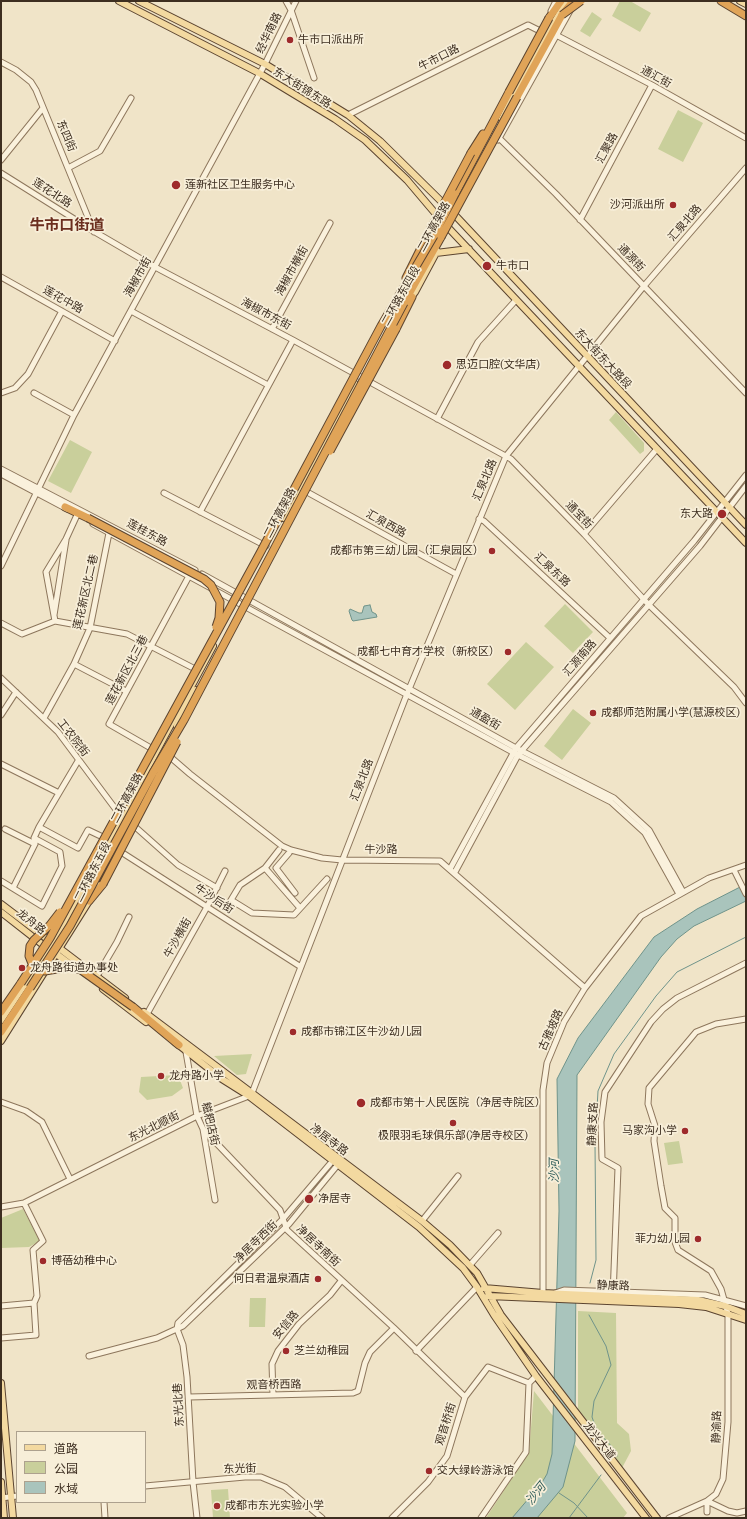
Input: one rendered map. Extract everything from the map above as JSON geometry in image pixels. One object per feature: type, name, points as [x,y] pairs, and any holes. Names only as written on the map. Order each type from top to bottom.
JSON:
[{"type":"highway","name":"二环高架路","points":[[1,1012],[50,938],[204,657],[381,326],[435,234],[549,18],[562,1]]},
{"type":"highway","name":"二环高架路","points":[[1,1032],[70,926],[154,771],[184,720],[304,490],[404,304],[562,16],[573,1]]},
{"type":"highway","points":[[562,16],[581,1]]},
{"type":"highway","points":[[721,1],[746,16]]},
{"type":"highway","points":[[402,290],[414,261],[471,153],[488,128]]},
{"type":"highway","points":[[304,490],[337,442],[415,292]]},
{"type":"highway","points":[[304,490],[305,463],[369,341],[381,326]]},
{"type":"highway","points":[[65,507],[204,579],[211,585],[220,602],[219,614],[204,657]]},
{"type":"highway","points":[[89,902],[103,884],[184,727],[184,720]]},
{"type":"highway","points":[[100,847],[53,922],[32,943],[30,956],[33,966],[42,971],[69,967],[81,970],[133,1007],[179,1045]]},
{"type":"main road","name":"东大街锦东路","points":[[119,1],[259,73],[335,119],[365,140],[407,180],[448,228]]},
{"type":"main road","name":"东大街锦东路","points":[[140,1],[265,64],[348,115],[394,154],[446,207]]},
{"type":"main road","name":"二环路东四段","points":[[243,596],[367,380],[408,301],[415,292],[436,253],[448,228],[453,213],[485,152],[526,66],[562,1]]},
{"type":"main road","name":"二环路东四段","points":[[243,596],[267,547],[304,490],[358,376],[488,128],[567,1]]},
{"type":"main road","points":[[740,1],[746,4]]},
{"type":"main road","points":[[485,152],[493,148]]},
{"type":"main road","name":"东大街东大路段","points":[[446,207],[746,525]]},
{"type":"main road","name":"东大街东大路段","points":[[448,228],[656,450],[746,543]]},
{"type":"main road","points":[[436,253],[469,249]]},
{"type":"main road","name":"二环路东五段","points":[[1,1020],[50,946],[122,818],[200,671],[243,596]]},
{"type":"main road","name":"二环路东五段","points":[[1,1041],[59,952],[89,902],[239,603]]},
{"type":"main road","points":[[1,904],[50,946]]},
{"type":"main road","name":"龙舟路","points":[[1,912],[50,946]]},
{"type":"main road","name":"净居寺路","points":[[50,946],[97,976],[147,1014],[419,1227],[463,1268],[478,1287],[482,1296],[536,1376]]},
{"type":"main road","name":"净居寺路","points":[[59,952],[222,1079],[250,1095]]},
{"type":"main road","name":"净居寺路","points":[[336,1161],[422,1221],[450,1245],[470,1265],[487,1288],[501,1315],[549,1380]]},
{"type":"main road","name":"静康路","points":[[478,1287],[554,1294],[581,1292],[613,1293],[698,1300],[725,1306],[746,1314]]},
{"type":"main road","name":"静康路","points":[[482,1296],[581,1302],[679,1304],[706,1307],[746,1320]]},
{"type":"main road","name":"龙兴大道","points":[[536,1376],[646,1518]]},
{"type":"main road","name":"龙兴大道","points":[[549,1380],[657,1518]]},
{"type":"main road","points":[[1,1383],[14,1497],[13,1518]]},
{"type":"main road","points":[[1,1482],[4,1518]]},
{"type":"street","points":[[286,1],[291,10],[314,78]]},
{"type":"street","name":"经华南路","points":[[259,73],[265,64],[296,1]]},
{"type":"street","points":[[502,104],[511,82],[556,1]]},
{"type":"street","points":[[493,148],[556,35],[577,1]]},
{"type":"street","name":"牛市口路","points":[[348,115],[528,25],[540,31]]},
{"type":"street","name":"通汇街","points":[[556,35],[652,85],[746,138]]},
{"type":"street","name":"东四街","points":[[1,62],[16,70],[31,82],[36,90],[95,232]]},
{"type":"street","name":"海椒市街","points":[[1,566],[74,416],[259,73]]},
{"type":"street","name":"汇聚路","points":[[580,220],[652,85]]},
{"type":"street","points":[[68,168],[100,151],[131,98]]},
{"type":"street","points":[[1,160],[43,108]]},
{"type":"street","name":"通源街","points":[[499,138],[556,194],[746,393]]},
{"type":"street","name":"汇泉北路","points":[[250,1095],[406,694],[506,456],[580,368],[644,286],[746,168]]},
{"type":"street","name":"莲花北路","points":[[1,173],[95,232],[155,267]]},
{"type":"street","name":"海椒市横街","points":[[272,329],[330,223]]},
{"type":"street","name":"海椒市东街","points":[[155,267],[367,380]]},
{"type":"street","name":"莲花中路","points":[[1,277],[115,340]]},
{"type":"street","points":[[437,419],[478,342],[516,300]]},
{"type":"street","points":[[1,393],[15,388],[28,374],[62,311]]},
{"type":"street","points":[[131,311],[268,385]]},
{"type":"street","points":[[200,512],[293,340]]},
{"type":"street","name":"通宝街","points":[[367,380],[506,456],[584,534],[643,599],[734,687],[746,703]]},
{"type":"street","points":[[34,393],[74,416]]},
{"type":"street","points":[[584,534],[656,450]]},
{"type":"street","points":[[1,468],[37,490]]},
{"type":"street","points":[[1,474],[37,490]]},
{"type":"street","name":"汇源南路","points":[[452,870],[515,752],[643,599],[694,541],[746,475]]},
{"type":"street","name":"汇源南路","points":[[522,750],[700,546],[746,486]]},
{"type":"street","name":"莲桂东路","points":[[37,490],[109,533],[239,603]]},
{"type":"street","name":"莲桂东路","points":[[37,490],[243,596]]},
{"type":"street","name":"汇泉西路","points":[[304,490],[456,574]]},
{"type":"street","points":[[164,493],[267,547]]},
{"type":"street","points":[[54,619],[46,572],[66,539],[77,515]]},
{"type":"street","name":"汇泉东路","points":[[479,519],[484,521],[610,638]]},
{"type":"street","name":"莲花新区北二巷","points":[[44,718],[74,664],[90,628],[109,533]]},
{"type":"street","points":[[54,619],[59,594],[66,539]]},
{"type":"street","name":"莲花新区北三巷","points":[[157,751],[109,724],[189,576]]},
{"type":"street","name":"通盈街","points":[[243,596],[409,687],[515,752],[522,750],[614,798],[649,830],[681,893]]},
{"type":"street","name":"通盈街","points":[[239,603],[406,694],[611,802],[645,833],[681,893]]},
{"type":"street","points":[[1,623],[22,634],[54,619],[90,628],[127,634],[200,671]]},
{"type":"street","points":[[74,664],[126,691]]},
{"type":"street","name":"工农院街","points":[[1,678],[58,732],[78,761],[122,818]]},
{"type":"street","points":[[1,715],[16,692]]},
{"type":"street","name":"牛沙路","points":[[164,750],[190,774],[282,846],[322,858],[342,860],[440,861],[585,988]]},
{"type":"street","points":[[12,888],[35,841],[39,827],[78,761]]},
{"type":"street","points":[[1,764],[59,793]]},
{"type":"street","points":[[129,821],[160,851],[178,865],[217,888]]},
{"type":"street","points":[[39,827],[78,848],[88,830],[109,840]]},
{"type":"street","points":[[1,881],[42,906],[62,866],[60,852],[5,828]]},
{"type":"street","name":"牛沙后街","points":[[116,848],[301,967]]},
{"type":"street","points":[[280,850],[266,868],[240,885],[231,900],[252,913],[294,915],[327,879]]},
{"type":"street","points":[[289,854],[276,868],[295,893]]},
{"type":"street","name":"古雅坡路","points":[[543,1293],[543,1090],[547,1063],[564,1022],[585,988],[641,916],[709,878],[746,865]]},
{"type":"street","points":[[266,868],[300,908]]},
{"type":"street","points":[[734,870],[745,892]]},
{"type":"street","name":"牛沙横街","points":[[147,1014],[207,907],[225,871]]},
{"type":"street","points":[[97,976],[117,942],[129,917]]},
{"type":"street","name":"静康支路","points":[[613,1293],[618,1168],[602,1159],[601,1122],[605,1092],[651,1022],[663,1009],[682,995],[746,963]]},
{"type":"street","name":"静渝路","points":[[669,1518],[708,1501],[720,1487],[726,1459],[728,1314],[721,1289],[711,1270],[678,1250],[675,1242],[675,1218],[665,1208],[661,1186],[654,1141],[655,1126],[648,1104],[650,1088],[696,1032],[716,1024],[746,1019]]},
{"type":"street","name":"糍粑店街","points":[[186,1052],[197,1116],[203,1129],[215,1200]]},
{"type":"street","name":"东光北顺街","points":[[1,1207],[24,1203],[197,1116],[250,1095]]},
{"type":"street","points":[[1,1102],[26,1111],[42,1122],[70,1179]]},
{"type":"street","name":"净居寺南街","points":[[203,1129],[280,1210],[287,1230],[394,1328],[416,1351],[437,1368],[465,1397]]},
{"type":"street","name":"净居寺西街","points":[[177,1329],[178,1323],[283,1219],[336,1161]]},
{"type":"street","name":"净居寺西街","points":[[89,1356],[157,1338],[184,1326],[286,1227],[336,1161]]},
{"type":"street","points":[[422,1221],[458,1176]]},
{"type":"street","points":[[1,1338],[36,1335],[34,1303],[37,1296],[33,1250],[43,1241],[24,1203]]},
{"type":"street","points":[[470,1265],[498,1233]]},
{"type":"street","name":"安信路","points":[[273,1395],[272,1364],[278,1351],[299,1324],[330,1295],[341,1281]]},
{"type":"street","points":[[416,1351],[478,1287]]},
{"type":"street","points":[[613,1293],[705,1295],[746,1306]]},
{"type":"street","points":[[1,1306],[34,1303]]},
{"type":"street","name":"观音桥西路","points":[[189,1397],[353,1393],[358,1390],[365,1363],[370,1352],[394,1328]]},
{"type":"street","name":"东光北巷","points":[[177,1329],[183,1345],[189,1397],[193,1482],[197,1518]]},
{"type":"street","name":"观音桥街","points":[[392,1518],[428,1482],[447,1456],[465,1397],[488,1367],[529,1383]]},
{"type":"street","points":[[481,1518],[526,1452],[529,1383],[536,1376]]},
{"type":"street","name":"东光街","points":[[146,1486],[245,1476],[261,1478],[285,1487],[320,1517]]},
{"type":"street","points":[[2,1498],[14,1497]]},
{"type":"street","points":[[707,1512],[708,1501],[728,1511],[737,1513],[746,1512]]},
{"type":"street","points":[[104,1503],[105,1518]]},
{"type":"green space","points":[[620,1],[630,1],[651,13],[640,32],[612,16]]},
{"type":"green space","points":[[592,12],[602,19],[590,37],[580,31]]},
{"type":"green space","points":[[678,110],[703,123],[683,162],[658,149]]},
{"type":"green space","points":[[616,412],[644,443],[644,451],[640,454],[609,420]]},
{"type":"green space","points":[[70,440],[92,452],[71,493],[48,481]]},
{"type":"green space","points":[[565,604],[593,632],[573,653],[544,626]]},
{"type":"green space","points":[[526,642],[554,667],[515,710],[487,684]]},
{"type":"green space","points":[[573,709],[591,723],[562,760],[544,746]]},
{"type":"green space","points":[[252,1054],[246,1074],[237,1075],[214,1056]]},
{"type":"green space","points":[[178,1075],[183,1088],[172,1096],[147,1100],[139,1092],[141,1077]]},
{"type":"green space","points":[[679,1141],[683,1163],[668,1165],[664,1143]]},
{"type":"green space","points":[[23,1209],[40,1241],[29,1247],[1,1248],[1,1218]]},
{"type":"green space","points":[[250,1298],[266,1298],[265,1327],[249,1327]]},
{"type":"green space","points":[[578,1311],[616,1313],[617,1423],[629,1434],[631,1451],[622,1468],[578,1409]]},
{"type":"green space","points":[[534,1391],[627,1513],[623,1518],[486,1518],[529,1452]]},
{"type":"green space","points":[[228,1489],[230,1518],[213,1518],[211,1490]]},
{"type":"water","points":[[370,605],[372,612],[376,614],[377,617],[352,620],[349,611],[350,609],[362,613],[364,606]]},
{"type":"water","name":"沙河","points":[[746,884],[746,901],[694,926],[677,939],[661,957],[577,1075],[575,1441],[563,1487],[537,1518],[512,1518],[541,1484],[547,1474],[552,1454],[559,1211],[557,1079],[578,1038],[654,937],[697,909]]},
{"type":"waterway","points":[[590,1283],[596,1260],[595,1144],[598,1091],[614,1054],[656,996],[677,972],[746,937]]},
{"type":"waterway","points":[[589,1315],[606,1346],[611,1365],[594,1401],[592,1417],[597,1431],[616,1451],[617,1456]]},
{"type":"waterway","points":[[569,1518],[601,1475]]},
{"type":"waterway","points":[[559,1493],[574,1503],[588,1518]]},
{"type":"place","name":"牛市口派出所","points":[[290,40]]},
{"type":"place","name":"莲新社区卫生服务中心","points":[[176,185]]},
{"type":"place","name":"沙河派出所","points":[[673,205]]},
{"type":"place","name":"牛市口","points":[[487,266]]},
{"type":"place","name":"思迈口腔(文华店)","points":[[447,365]]},
{"type":"place","name":"东大路","points":[[722,514]]},
{"type":"place","name":"成都市第三幼儿园（汇泉园区）","points":[[492,551]]},
{"type":"place","name":"成都七中育才学校（新校区）","points":[[508,652]]},
{"type":"place","name":"成都师范附属小学(慧源校区)","points":[[593,713]]},
{"type":"place","name":"龙舟路街道办事处","points":[[22,968]]},
{"type":"place","name":"成都市锦江区牛沙幼儿园","points":[[293,1032]]},
{"type":"place","name":"龙舟路小学","points":[[161,1076]]},
{"type":"place","name":"成都市第十人民医院（净居寺院区）","points":[[361,1103]]},
{"type":"place","name":"极限羽毛球俱乐部(净居寺校区)","points":[[453,1123]]},
{"type":"place","name":"马家沟小学","points":[[685,1131]]},
{"type":"place","name":"净居寺","points":[[309,1199]]},
{"type":"place","name":"菲力幼儿园","points":[[698,1239]]},
{"type":"place","name":"博蓓幼稚中心","points":[[43,1261]]},
{"type":"place","name":"何日君温泉酒店","points":[[318,1279]]},
{"type":"place","name":"芝兰幼稚园","points":[[286,1351]]},
{"type":"place","name":"交大绿岭游泳馆","points":[[429,1471]]},
{"type":"place","name":"成都市东光实验小学","points":[[217,1506]]},
{"type":"district","name":"牛市口街道","points":[[67,226]]}]
